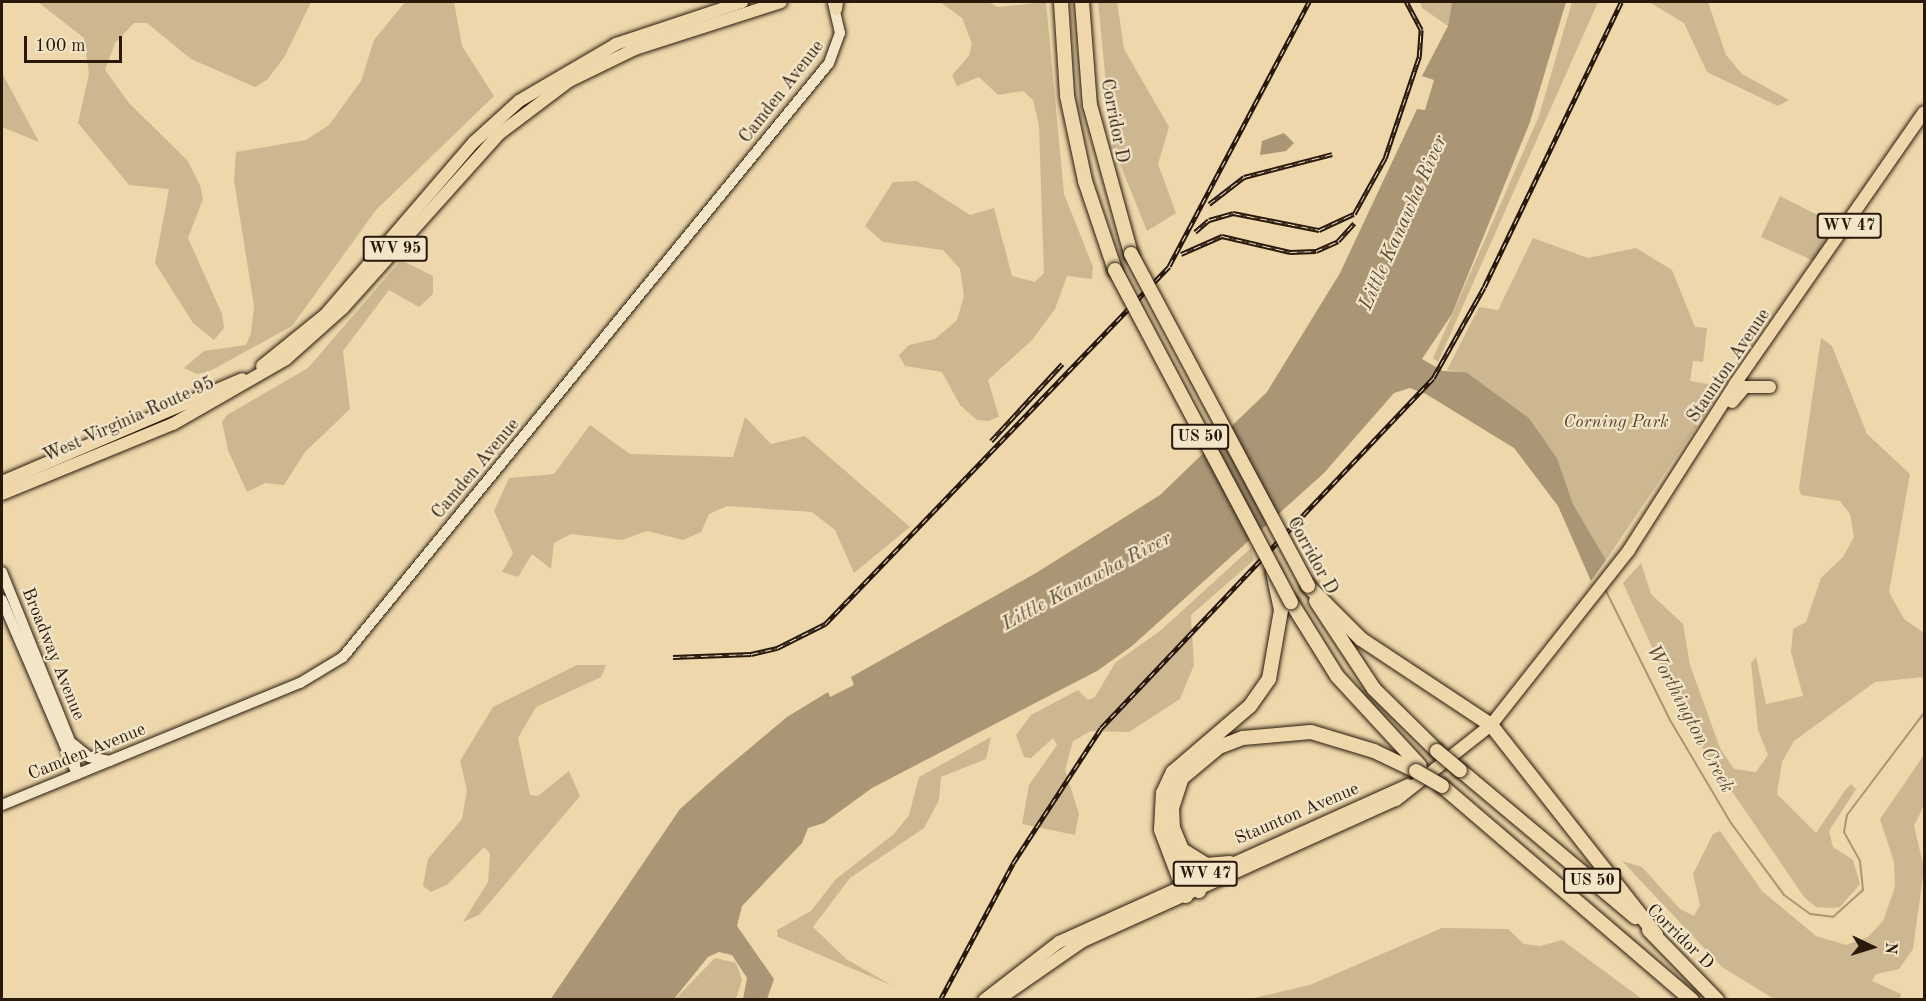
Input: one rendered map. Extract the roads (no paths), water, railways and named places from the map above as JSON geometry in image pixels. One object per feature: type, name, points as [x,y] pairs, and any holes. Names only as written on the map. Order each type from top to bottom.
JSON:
[{"type":"highway","name":"US 50","points":[[1061,2],[1071,117],[1115,270],[1272,570],[1286,606],[1337,676],[1418,769]]},
{"type":"highway","name":"Corridor D","points":[[1082,2],[1090,105],[1131,254],[1308,586],[1374,689],[1437,751],[1656,935],[1717,999]]},
{"type":"highway","points":[[1308,586],[1360,639],[1491,725],[1656,935]]},
{"type":"highway","points":[[1190,888],[1161,830],[1163,793],[1173,772],[1250,706],[1269,679],[1286,606]]},
{"type":"highway","points":[[1190,888],[1176,840],[1172,807],[1182,778],[1219,747],[1243,738],[1311,732],[1418,769]]},
{"type":"highway","name":"Corridor D","points":[[1418,769],[1442,786],[1692,999]]},
{"type":"highway","points":[[1176,840],[1199,864],[1230,862]]},
{"type":"main road","name":"West Virginia Route 95","points":[[2,482],[202,399],[260,368],[325,315],[474,142],[519,101],[616,44],[742,2]]},
{"type":"main road","name":"West Virginia Route 95","points":[[2,494],[173,424],[286,359],[343,308],[489,144],[564,84],[635,49],[782,2]]},
{"type":"main road","name":"Staunton Avenue","points":[[984,999],[1059,942],[1352,824],[1439,771],[1491,725],[1629,550],[1743,373],[1924,112]]},
{"type":"main road","points":[[1743,373],[1757,385]]},
{"type":"main road","points":[[1697,444],[1740,391],[1757,385],[1770,387]]},
{"type":"main road","name":"Staunton Avenue","points":[[998,999],[1083,941],[1190,888],[1230,862],[1439,771]]},
{"type":"street","name":"Camden Avenue","points":[[2,805],[306,681],[343,657],[829,63],[840,35],[835,4]]},
{"type":"street","name":"Broadway Avenue","points":[[2,572],[69,739],[77,774]]},
{"type":"street","name":"Broadway Avenue","points":[[2,600],[77,774]]},
{"type":"street","points":[[69,739],[83,754],[111,761]]},
{"type":"water","name":"Little Kanawha River","points":[[1452,2],[1566,2],[1530,122],[1452,314],[1422,359],[1443,371],[1466,372],[1529,418],[1557,458],[1573,504],[1606,560],[1591,581],[1558,506],[1514,448],[1426,394],[1410,388],[1394,393],[1324,473],[1132,646],[1097,671],[872,788],[824,823],[808,828],[802,843],[742,906],[737,926],[774,979],[767,999],[743,999],[747,978],[732,955],[719,952],[708,957],[674,999],[550,1000],[680,809],[719,774],[787,717],[828,692],[830,697],[854,685],[851,677],[1036,573],[1160,495],[1267,392],[1340,273],[1417,109],[1425,110],[1434,80],[1422,76],[1448,26]]},
{"type":"water","points":[[1284,133],[1294,143],[1286,151],[1260,155],[1262,141]]},
{"type":"waterway","name":"Worthington Creek","points":[[1604,587],[1670,720],[1731,823],[1784,895],[1810,914],[1833,917],[1863,890],[1860,861],[1844,832],[1847,815],[1924,713]]},
{"type":"railway","points":[[673,657],[751,654],[777,648],[825,624],[1169,266],[1309,2]]},
{"type":"railway","points":[[1195,232],[1209,220],[1233,213],[1319,230],[1354,214],[1385,158],[1419,57],[1421,30],[1406,2]]},
{"type":"railway","points":[[940,1000],[1013,863],[1101,728],[1433,378],[1484,287],[1621,2]]},
{"type":"railway","points":[[1209,204],[1244,177],[1332,154]]},
{"type":"railway","points":[[1181,254],[1222,236],[1290,252],[1316,251],[1338,241],[1354,223]]},
{"type":"railway","points":[[991,441],[1062,364]]},
{"type":"park label","name":"Corning Park","points":[[1616,422]]}]
